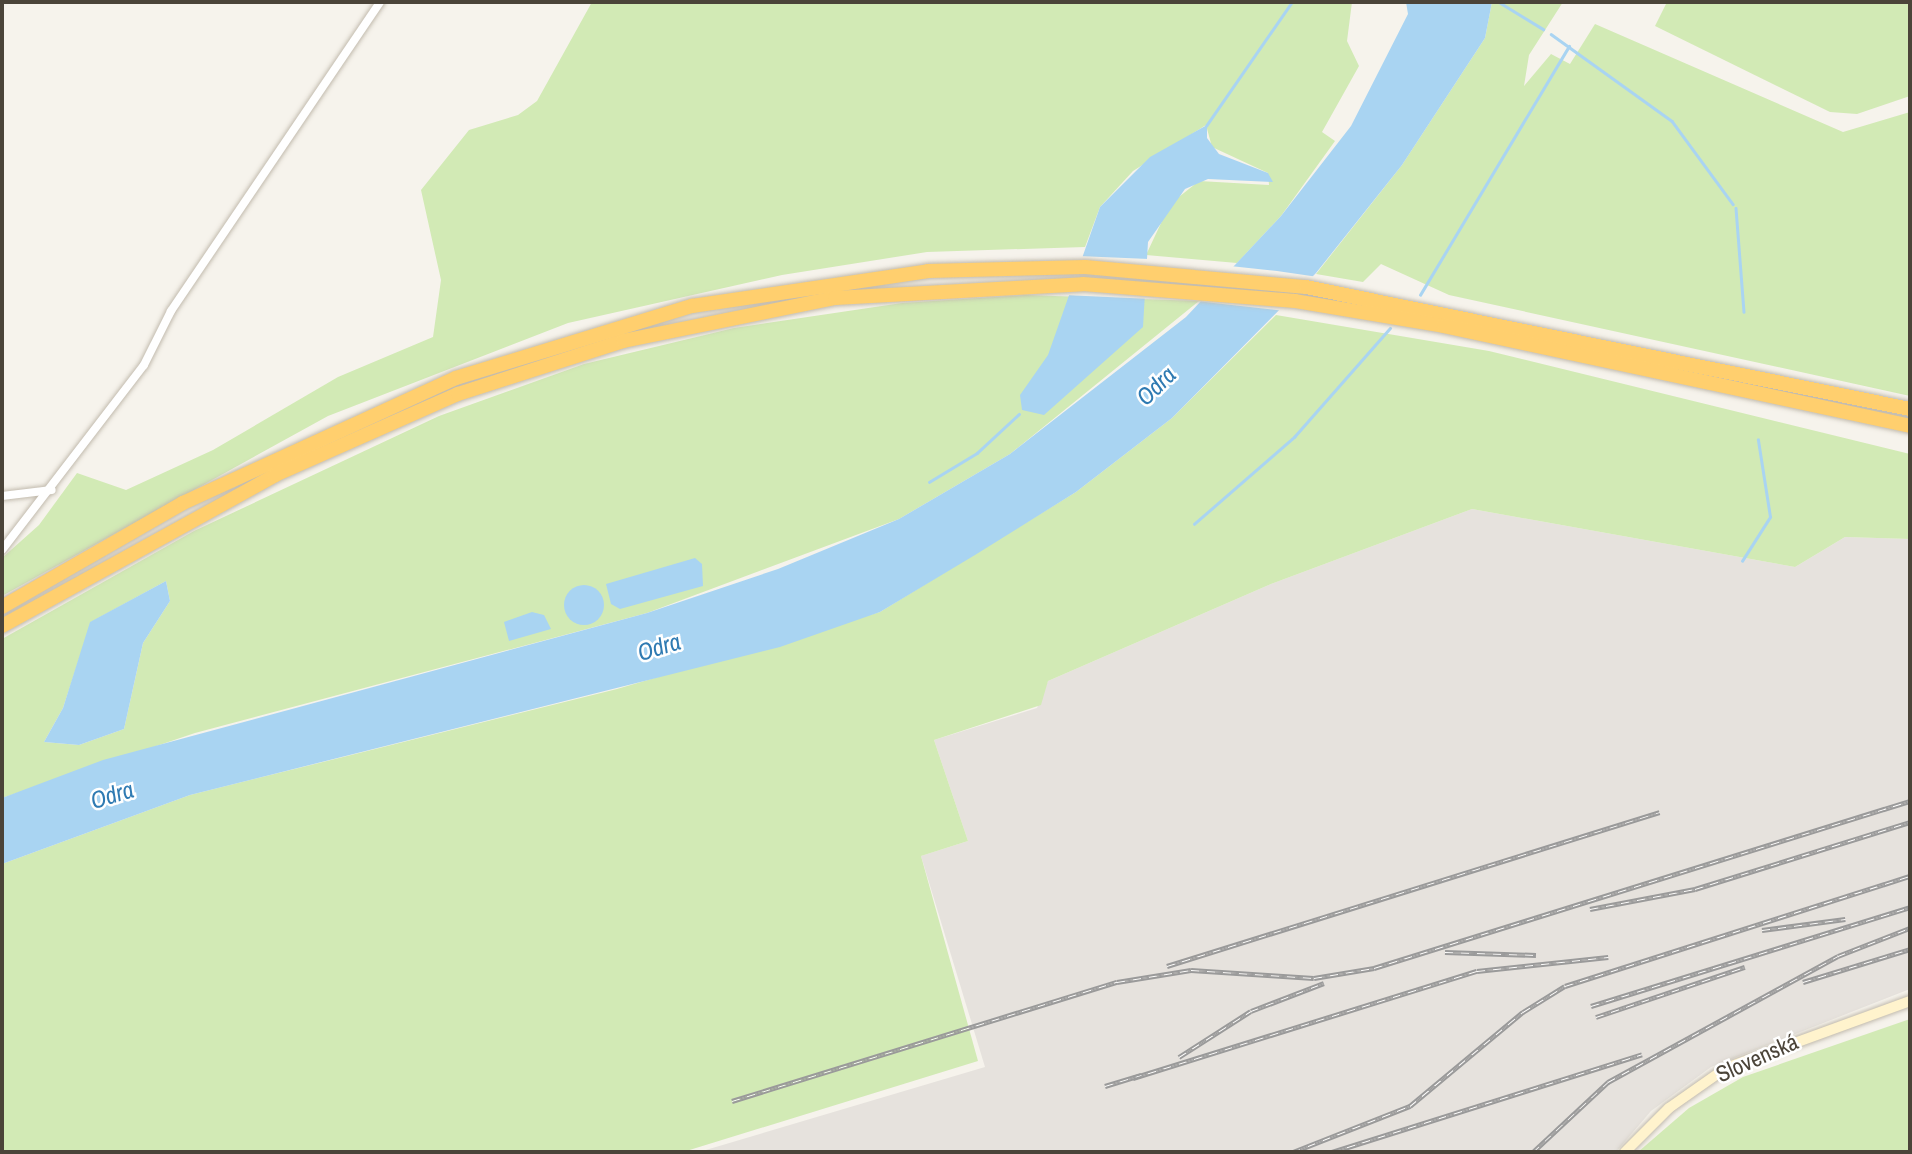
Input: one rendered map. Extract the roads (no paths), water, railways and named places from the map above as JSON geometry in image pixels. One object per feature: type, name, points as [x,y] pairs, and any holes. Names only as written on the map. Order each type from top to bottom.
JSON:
[{"type":"highway","points":[[2,607],[269,460],[539,349],[761,292],[928,271],[1024,267],[1271,282],[1559,334],[1910,409]]},
{"type":"highway","points":[[2,626],[275,475],[458,394],[544,365],[769,309],[1025,284],[1133,285],[1281,300],[1555,351],[1910,426]]},
{"type":"street","points":[[2,550],[52,490],[144,365],[171,311],[380,2]]},
{"type":"street","points":[[2,496],[52,490]]},
{"type":"street","name":"Slovenská","points":[[1625,1152],[1669,1108],[1726,1068],[1910,1001]]},
{"type":"water","name":"Odra","points":[[1406,2],[1492,2],[1485,38],[1402,165],[1316,273],[1172,418],[1076,492],[975,555],[880,612],[780,647],[190,795],[2,864],[2,798],[103,760],[647,613],[778,569],[899,519],[1010,454],[1186,317],[1281,216],[1351,126],[1408,14]]},
{"type":"water","points":[[1207,125],[1207,138],[1219,154],[1268,173],[1273,182],[1208,179],[1185,189],[1148,242],[1143,327],[1044,415],[1022,410],[1020,395],[1048,355],[1100,207],[1150,157]]},
{"type":"water","points":[[695,558],[702,564],[703,586],[620,609],[611,604],[606,584]]},
{"type":"water","points":[[166,581],[170,601],[143,643],[124,729],[79,745],[44,742],[63,708],[90,622]]},
{"type":"water","points":[[584,585],[598,591],[604,605],[598,619],[584,625],[570,619],[564,605],[570,591]]},
{"type":"water","points":[[532,612],[544,615],[551,629],[509,641],[504,622]]},
{"type":"waterway","points":[[1206,126],[1292,2]]},
{"type":"waterway","points":[[1499,2],[1543,29]]},
{"type":"waterway","points":[[1551,34],[1672,121],[1733,204]]},
{"type":"waterway","points":[[1420,295],[1569,46]]},
{"type":"waterway","points":[[1736,208],[1744,312]]},
{"type":"waterway","points":[[1194,524],[1294,437],[1390,328]]},
{"type":"waterway","points":[[929,482],[977,453],[1019,414]]},
{"type":"waterway","points":[[1742,561],[1770,517],[1758,440]]},
{"type":"railway","points":[[732,1101],[1117,982],[1191,970],[1314,978],[1374,968],[1910,801]]},
{"type":"railway","points":[[1167,966],[1660,812]]},
{"type":"railway","points":[[1590,909],[1695,889],[1910,822]]},
{"type":"railway","points":[[1293,1152],[1410,1106],[1523,1012],[1565,986],[1910,876]]},
{"type":"railway","points":[[1591,1006],[1910,907]]},
{"type":"railway","points":[[1762,930],[1845,919]]},
{"type":"railway","points":[[1533,1152],[1608,1082],[1838,956],[1910,928]]},
{"type":"railway","points":[[1803,982],[1910,949]]},
{"type":"railway","points":[[1445,952],[1536,955]]},
{"type":"railway","points":[[1133,1078],[1477,971],[1608,957]]},
{"type":"railway","points":[[1596,1017],[1745,967]]},
{"type":"railway","points":[[1179,1057],[1251,1011],[1324,983]]},
{"type":"railway","points":[[1332,1152],[1642,1054]]},
{"type":"railway","points":[[1105,1086],[1141,1075]]}]
